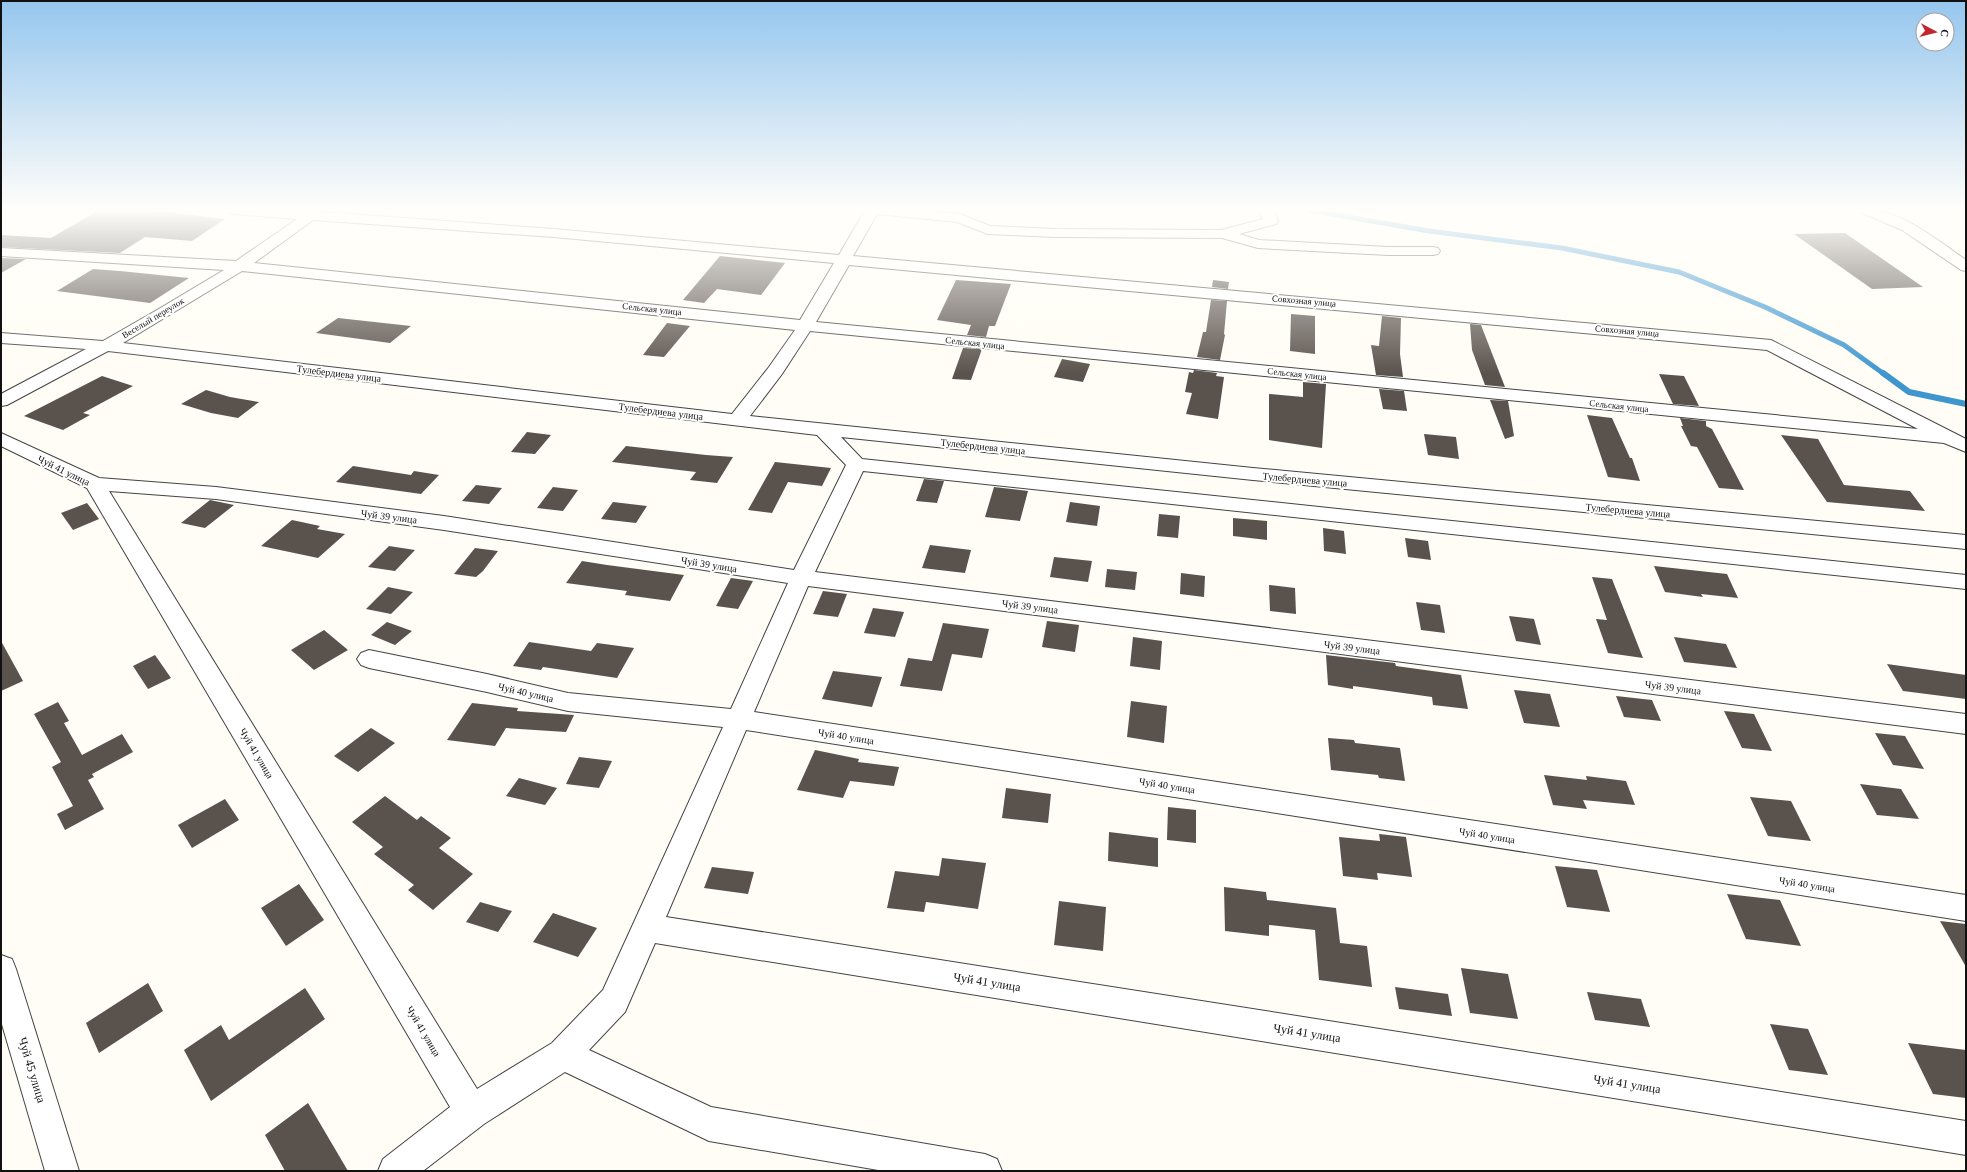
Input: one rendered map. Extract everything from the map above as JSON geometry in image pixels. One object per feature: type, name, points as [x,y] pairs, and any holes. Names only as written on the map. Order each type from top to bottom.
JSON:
[{"type":"street","name":"Сельская улица","points":[[218,265],[806,326],[1948,438]]},
{"type":"street","points":[[737,420],[761,392],[806,326],[841,265]]},
{"type":"street","name":"Совхозная улица","points":[[906,265],[1771,344],[1948,438],[1966,446]]},
{"type":"street","name":"Веселый переулок","points":[[1,401],[108,346],[240,266]]},
{"type":"street","name":"Тулебердиева улица","points":[[1,338],[108,346],[823,430],[1261,475],[1966,542]]},
{"type":"street","points":[[823,430],[856,464],[1966,582]]},
{"type":"street","name":"Чуй 41 улица","points":[[1,439],[95,484],[472,1112]]},
{"type":"street","points":[[395,1171],[472,1112],[563,1054],[614,1001],[648,928],[801,578],[856,464]]},
{"type":"street","name":"Чуй 39 улица","points":[[95,484],[216,493],[428,521],[801,578],[1966,724]]},
{"type":"street","name":"Чуй 40 улица","points":[[368,659],[487,683],[568,702],[739,719],[1966,908]]},
{"type":"street","name":"Чуй 41 улица","points":[[648,928],[1966,1138]]},
{"type":"street","name":"Чуй 45 улица","points":[[1,969],[62,1171]]},
{"type":"street","points":[[563,1054],[709,1124],[985,1171]]},
{"type":"building","points":[[1,265],[16,265],[1,273]]},
{"type":"building","points":[[713,265],[784,265],[761,295],[717,289],[704,303],[683,300]]},
{"type":"building","points":[[1838,265],[1891,265],[1923,287],[1872,289]]},
{"type":"building","points":[[93,269],[189,278],[150,303],[57,291]]},
{"type":"building","points":[[956,280],[1011,284],[995,326],[989,326],[986,337],[967,335],[971,325],[937,320]]},
{"type":"building","points":[[1213,280],[1229,282],[1228,289],[1212,287]]},
{"type":"building","points":[[1211,300],[1227,301],[1225,335],[1220,360],[1197,357],[1203,332],[1206,332]]},
{"type":"building","points":[[1291,314],[1315,316],[1315,354],[1290,351]]},
{"type":"building","points":[[1382,316],[1401,318],[1400,354],[1403,377],[1376,375],[1371,345],[1379,346]]},
{"type":"building","points":[[338,318],[411,326],[390,343],[316,333]]},
{"type":"building","points":[[667,323],[690,326],[664,357],[643,355]]},
{"type":"building","points":[[1470,324],[1481,325],[1505,387],[1485,385],[1472,350]]},
{"type":"building","points":[[963,348],[982,349],[971,380],[952,379]]},
{"type":"building","points":[[1062,359],[1090,364],[1083,382],[1054,377]]},
{"type":"building","points":[[1194,370],[1217,373],[1216,376],[1224,377],[1218,419],[1186,414],[1192,393],[1185,392],[1189,372],[1193,373]]},
{"type":"building","points":[[1659,374],[1684,376],[1699,406],[1673,404]]},
{"type":"building","points":[[102,376],[133,386],[83,413],[90,415],[63,430],[24,416]]},
{"type":"building","points":[[1303,382],[1326,384],[1322,448],[1269,440],[1269,394],[1303,397]]},
{"type":"building","points":[[1379,389],[1404,391],[1407,411],[1383,409]]},
{"type":"building","points":[[206,390],[230,397],[259,402],[238,418],[211,413],[181,404]]},
{"type":"building","points":[[1490,400],[1508,401],[1514,436],[1505,439]]},
{"type":"building","points":[[1587,415],[1612,418],[1630,458],[1632,458],[1640,481],[1608,477]]},
{"type":"building","points":[[1680,418],[1706,421],[1706,426],[1712,429],[1744,490],[1719,488],[1697,447],[1691,446],[1681,426],[1683,426]]},
{"type":"building","points":[[527,432],[551,435],[535,454],[511,452]]},
{"type":"building","points":[[1424,434],[1456,437],[1459,459],[1428,455]]},
{"type":"building","points":[[1781,435],[1818,439],[1844,485],[1910,491],[1925,511],[1827,502]]},
{"type":"building","points":[[626,446],[733,457],[717,483],[690,480],[696,472],[612,462]]},
{"type":"building","points":[[775,462],[831,468],[822,486],[788,482],[772,513],[748,510]]},
{"type":"building","points":[[353,466],[411,475],[414,471],[439,475],[421,494],[336,482]]},
{"type":"building","points":[[924,479],[944,481],[937,503],[916,501]]},
{"type":"building","points":[[476,485],[502,488],[489,504],[462,501]]},
{"type":"building","points":[[553,487],[578,490],[563,511],[537,508]]},
{"type":"building","points":[[994,487],[1028,491],[1020,521],[985,517]]},
{"type":"building","points":[[210,500],[234,505],[205,528],[181,523]]},
{"type":"building","points":[[613,502],[647,506],[636,523],[601,519]]},
{"type":"building","points":[[1070,502],[1100,506],[1097,526],[1066,522]]},
{"type":"building","points":[[87,503],[99,519],[73,530],[61,513]]},
{"type":"building","points":[[1159,514],[1180,516],[1178,538],[1157,536]]},
{"type":"building","points":[[1233,518],[1267,521],[1267,540],[1233,536]]},
{"type":"building","points":[[292,520],[320,526],[317,529],[345,534],[318,558],[261,546]]},
{"type":"building","points":[[1323,528],[1344,531],[1346,554],[1324,551]]},
{"type":"building","points":[[1405,538],[1428,541],[1431,560],[1408,557]]},
{"type":"building","points":[[930,545],[971,550],[965,573],[922,568]]},
{"type":"building","points":[[389,546],[415,550],[395,571],[368,567]]},
{"type":"building","points":[[475,548],[498,551],[483,571],[476,577],[454,574]]},
{"type":"building","points":[[1054,557],[1092,561],[1088,582],[1050,577]]},
{"type":"building","points":[[582,561],[684,575],[670,601],[625,595],[627,591],[566,583]]},
{"type":"building","points":[[1654,566],[1727,574],[1738,598],[1701,594],[1703,597],[1665,592]]},
{"type":"building","points":[[1107,569],[1137,572],[1135,590],[1105,587]]},
{"type":"building","points":[[1181,573],[1205,576],[1204,597],[1180,594]]},
{"type":"building","points":[[1592,577],[1612,579],[1643,658],[1608,653],[1596,619],[1607,620]]},
{"type":"building","points":[[731,578],[753,581],[738,609],[716,606]]},
{"type":"building","points":[[1269,585],[1295,588],[1296,614],[1270,611]]},
{"type":"building","points":[[388,587],[413,592],[391,614],[366,609]]},
{"type":"building","points":[[823,591],[847,594],[838,617],[813,614]]},
{"type":"building","points":[[1416,602],[1440,605],[1445,633],[1421,630]]},
{"type":"building","points":[[873,608],[904,612],[895,637],[864,633]]},
{"type":"building","points":[[1509,616],[1534,619],[1541,645],[1516,641]]},
{"type":"building","points":[[1047,621],[1079,625],[1075,652],[1042,647]]},
{"type":"building","points":[[387,622],[412,631],[395,645],[371,635]]},
{"type":"building","points":[[943,623],[989,629],[982,658],[952,654],[942,691],[900,686],[908,658],[932,661]]},
{"type":"building","points":[[324,630],[348,650],[314,670],[291,650]]},
{"type":"building","points":[[1133,637],[1162,641],[1160,670],[1130,666]]},
{"type":"building","points":[[1674,637],[1726,644],[1737,668],[1684,662]]},
{"type":"building","points":[[1,641],[23,681],[1,691]]},
{"type":"building","points":[[529,642],[591,651],[597,643],[634,648],[617,678],[543,667],[541,670],[513,666]]},
{"type":"building","points":[[155,655],[171,678],[148,689],[133,666]]},
{"type":"building","points":[[1326,655],[1395,663],[1396,666],[1461,675],[1468,709],[1433,705],[1432,697],[1353,686],[1353,689],[1328,685]]},
{"type":"building","points":[[1887,664],[1966,675],[1966,699],[1903,691]]},
{"type":"building","points":[[833,671],[882,677],[872,707],[822,699]]},
{"type":"building","points":[[1514,690],[1550,694],[1560,727],[1524,723]]},
{"type":"building","points":[[1616,696],[1652,700],[1661,721],[1624,717]]},
{"type":"building","points":[[1131,701],[1167,706],[1164,743],[1127,737]]},
{"type":"building","points":[[58,702],[69,721],[64,723],[82,755],[122,734],[133,752],[92,774],[94,777],[88,780],[104,809],[65,830],[57,814],[73,806],[52,767],[61,762],[34,714]]},
{"type":"building","points":[[472,703],[518,708],[517,711],[574,715],[566,732],[506,728],[495,746],[447,740]]},
{"type":"building","points":[[1724,711],[1754,714],[1772,751],[1742,748]]},
{"type":"building","points":[[371,728],[395,743],[358,772],[334,756]]},
{"type":"building","points":[[1875,733],[1905,736],[1924,769],[1893,765]]},
{"type":"building","points":[[1328,738],[1354,740],[1355,743],[1400,748],[1405,781],[1379,778],[1378,775],[1331,770]]},
{"type":"building","points":[[815,750],[859,759],[858,762],[899,767],[894,786],[850,781],[843,798],[797,790]]},
{"type":"building","points":[[579,757],[612,761],[599,788],[566,784]]},
{"type":"building","points":[[1544,775],[1587,780],[1586,776],[1626,781],[1635,805],[1583,800],[1587,809],[1553,805]]},
{"type":"building","points":[[519,778],[557,788],[545,805],[506,796]]},
{"type":"building","points":[[1860,784],[1901,789],[1919,819],[1877,815]]},
{"type":"building","points":[[1006,788],[1051,794],[1048,823],[1002,818]]},
{"type":"building","points":[[385,796],[417,820],[421,816],[451,838],[439,848],[473,874],[433,910],[408,890],[414,885],[374,854],[383,847],[352,822]]},
{"type":"building","points":[[1750,797],[1791,801],[1811,841],[1768,836]]},
{"type":"building","points":[[225,799],[239,820],[192,848],[178,825]]},
{"type":"building","points":[[1168,807],[1196,810],[1196,843],[1167,840]]},
{"type":"building","points":[[1109,832],[1158,838],[1158,867],[1108,861]]},
{"type":"building","points":[[1379,834],[1406,837],[1412,877],[1377,873],[1378,880],[1343,876],[1339,837],[1380,841]]},
{"type":"building","points":[[942,858],[986,863],[978,909],[926,902],[924,912],[887,908],[895,871],[939,876]]},
{"type":"building","points":[[1555,866],[1597,870],[1610,912],[1567,907]]},
{"type":"building","points":[[712,867],[754,872],[748,894],[704,888]]},
{"type":"building","points":[[299,884],[324,920],[286,946],[261,908]]},
{"type":"building","points":[[1224,887],[1266,892],[1267,900],[1336,908],[1340,943],[1367,946],[1372,987],[1319,980],[1315,930],[1269,925],[1269,936],[1225,931]]},
{"type":"building","points":[[1727,894],[1780,900],[1801,946],[1746,939]]},
{"type":"building","points":[[1059,901],[1106,907],[1103,951],[1054,945]]},
{"type":"building","points":[[480,902],[512,911],[498,932],[466,922]]},
{"type":"building","points":[[553,913],[597,928],[578,957],[533,942]]},
{"type":"building","points":[[1940,921],[1966,924],[1966,967]]},
{"type":"building","points":[[1461,968],[1508,974],[1518,1019],[1470,1013]]},
{"type":"building","points":[[148,983],[163,1011],[99,1053],[86,1023]]},
{"type":"building","points":[[1395,987],[1448,994],[1452,1016],[1399,1009]]},
{"type":"building","points":[[305,988],[325,1019],[211,1101],[184,1050],[221,1025],[229,1040]]},
{"type":"building","points":[[1587,992],[1641,999],[1650,1027],[1595,1020]]},
{"type":"building","points":[[1770,1024],[1808,1029],[1828,1075],[1789,1070]]},
{"type":"building","points":[[1908,1043],[1966,1050],[1966,1098],[1933,1094]]},
{"type":"building","points":[[308,1103],[348,1171],[285,1171],[265,1135]]},
{"type":"waterway","points":[[1643,265],[1679,272],[1765,307],[1844,345],[1884,374]]},
{"type":"waterway","points":[[1883,373],[1909,392],[1966,404]]}]
